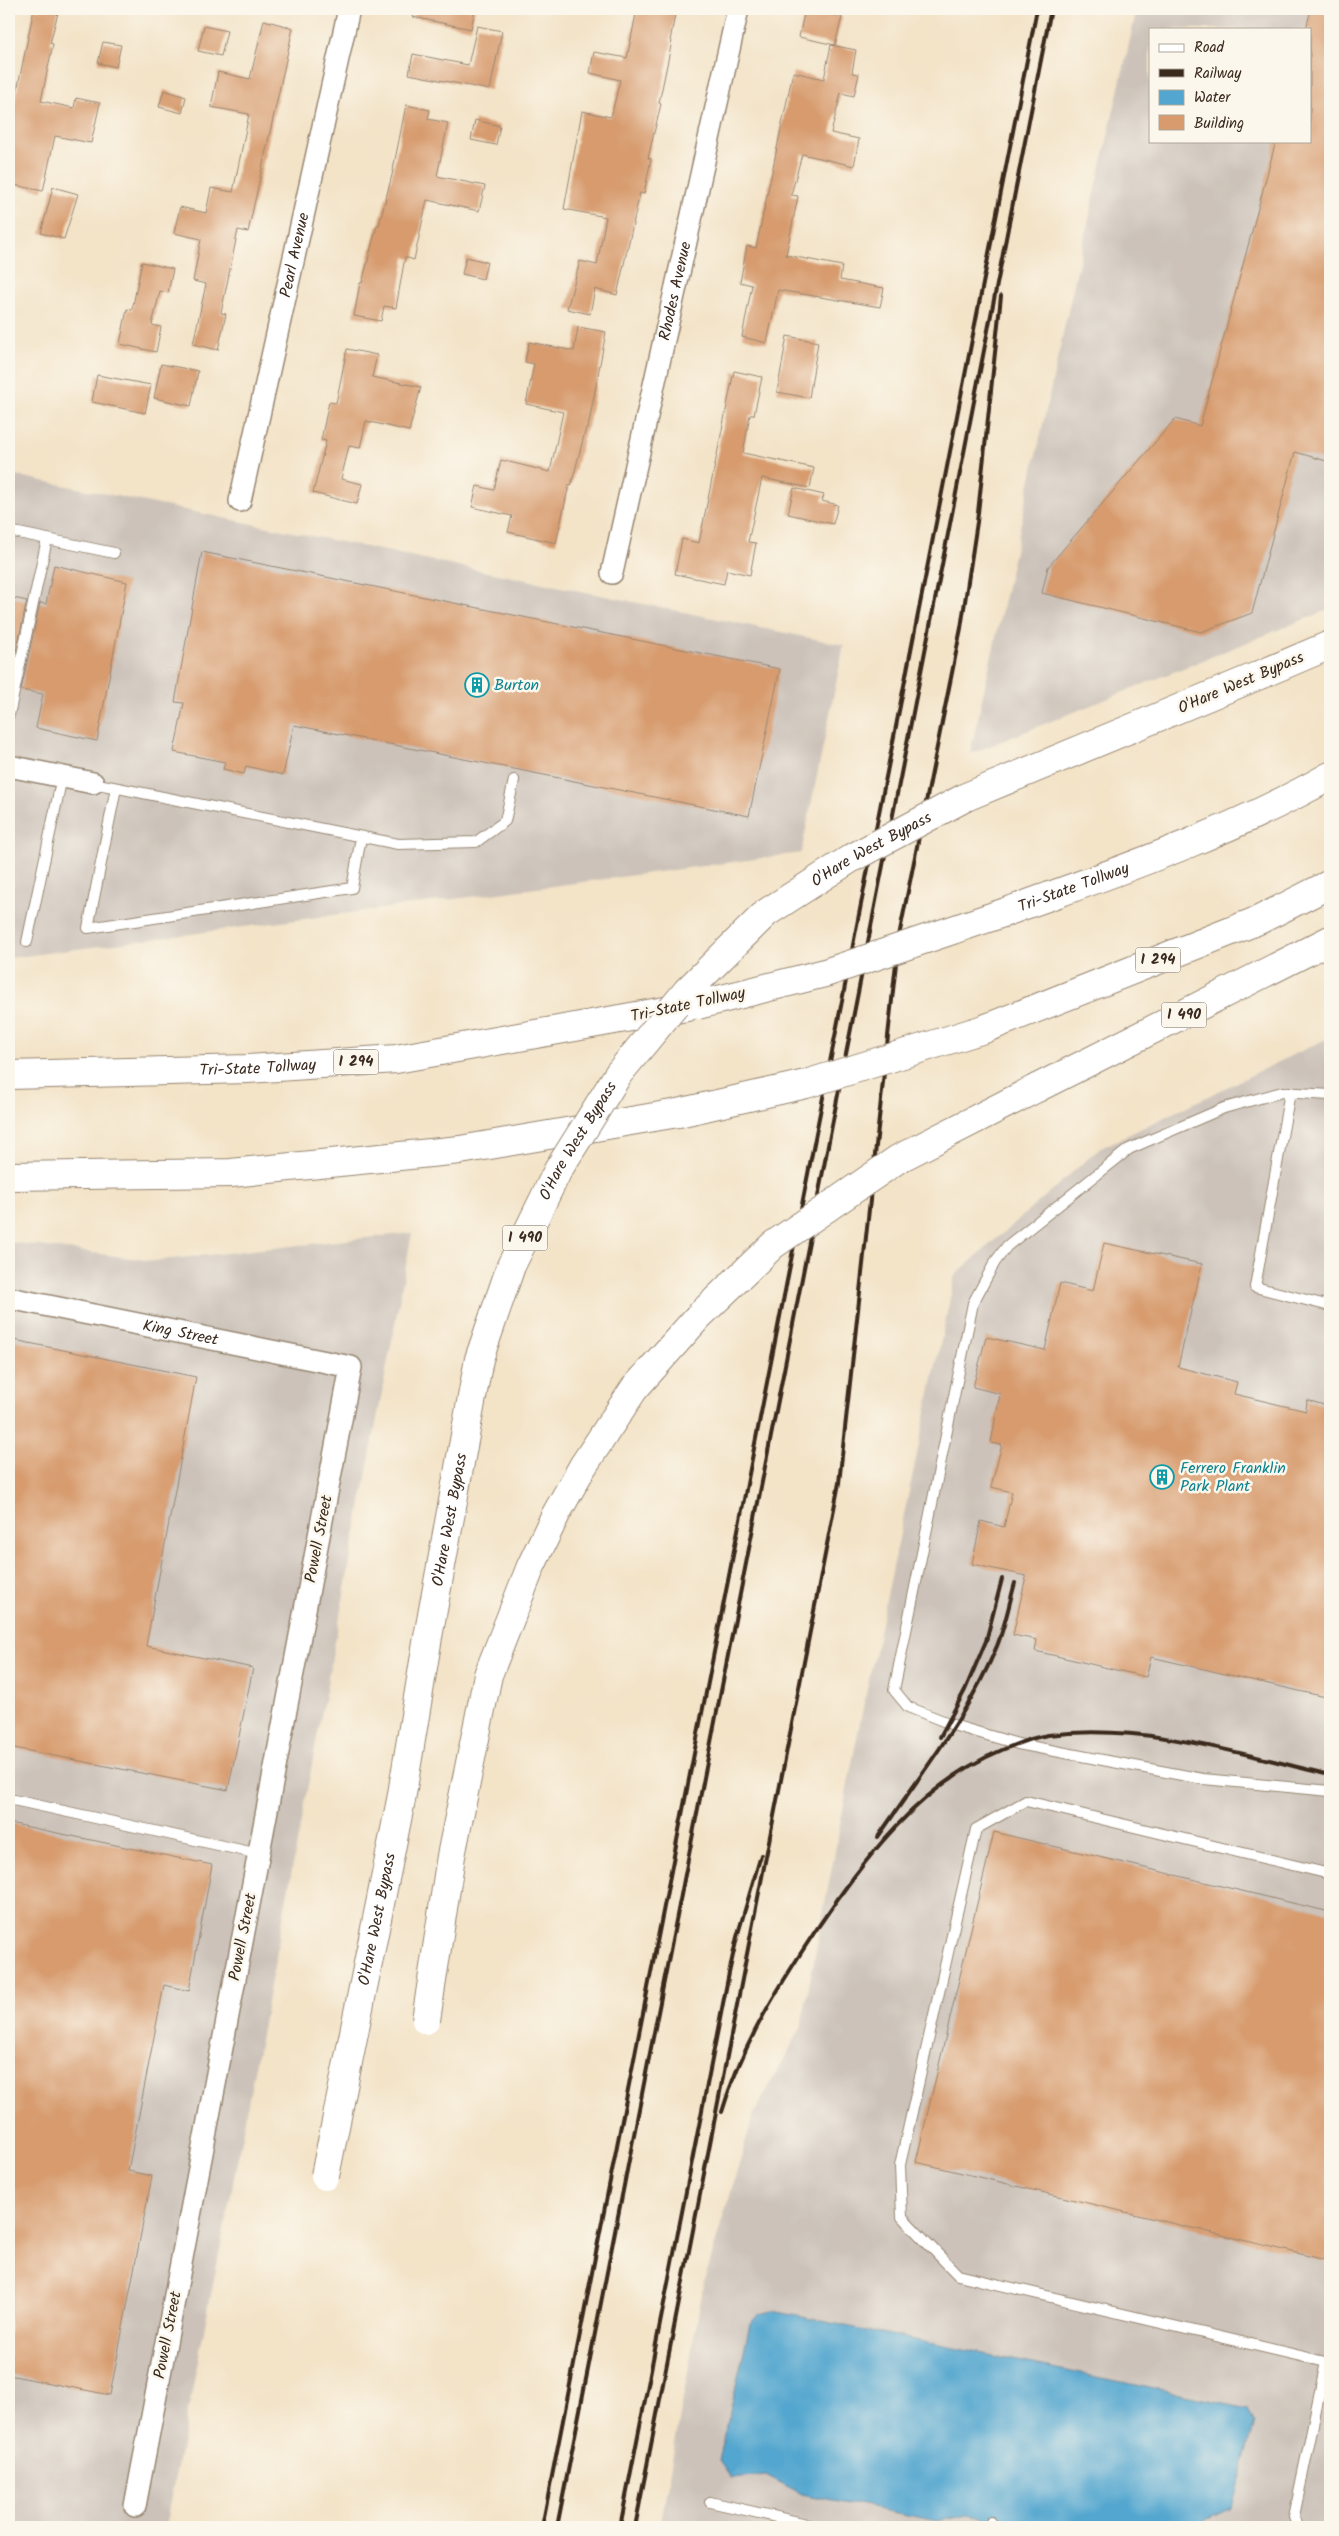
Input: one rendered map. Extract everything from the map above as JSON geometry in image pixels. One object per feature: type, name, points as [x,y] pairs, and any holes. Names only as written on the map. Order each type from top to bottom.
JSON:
[{"type":"highway","name":"O'Hare West Bypass","points":[[325,2176],[401,1800],[428,1637],[479,1359],[511,1266],[558,1170],[614,1081],[687,991],[766,912],[850,859],[966,797],[1330,645]]},
{"type":"highway","name":"Tri-State Tollway","points":[[9,1075],[248,1070],[396,1059],[698,1005],[824,973],[1006,912],[1161,855],[1294,797],[1330,776]]},
{"type":"highway","name":"I 294","points":[[9,1176],[231,1173],[460,1150],[678,1113],[806,1084],[984,1030],[1259,920],[1330,884]]},
{"type":"highway","name":"I 490","points":[[426,2020],[451,1856],[488,1675],[532,1566],[556,1514],[583,1466],[634,1389],[698,1317],[773,1245],[898,1158],[1330,940]]},
{"type":"street","name":"Pearl Avenue","points":[[240,501],[349,9]]},
{"type":"street","name":"Rhodes Avenue","points":[[612,573],[738,9]]},
{"type":"street","points":[[9,766],[93,783]]},
{"type":"street","name":"King Street","points":[[9,1298],[351,1368]]},
{"type":"street","name":"Powell Street","points":[[135,2506],[351,1368]]},
{"type":"lane","points":[[9,531],[114,553]]},
{"type":"lane","points":[[9,715],[48,539]]},
{"type":"lane","points":[[27,942],[62,777]]},
{"type":"lane","points":[[93,783],[398,844],[476,842],[505,821],[514,780]]},
{"type":"lane","points":[[116,788],[88,928],[352,888],[361,837]]},
{"type":"lane","points":[[1330,1095],[1282,1092],[1224,1108],[1129,1149],[1007,1246],[995,1262],[973,1304],[894,1690],[908,1707],[956,1726],[1018,1744],[1203,1779],[1330,1791]]},
{"type":"lane","points":[[1290,1092],[1254,1287],[1330,1306]]},
{"type":"lane","points":[[9,1799],[259,1854]]},
{"type":"lane","points":[[1298,2527],[1294,2516],[1328,2362],[958,2275],[902,2216],[900,2165],[976,1829],[1026,1801],[1330,1874]]},
{"type":"lane","points":[[710,2502],[820,2527]]},
{"type":"shaded area","points":[[1137,9],[1330,9],[1330,609],[970,754]]},
{"type":"shaded area","points":[[9,474],[844,645],[801,853],[9,958]]},
{"type":"shaded area","points":[[1330,1037],[1330,2527],[660,2527],[704,2282],[754,2114],[801,2028],[859,1727],[955,1275],[1099,1149]]},
{"type":"shaded area","points":[[412,1233],[229,2204],[165,2527],[9,2527],[9,1242],[153,1261]]},
{"type":"water","points":[[773,2311],[1248,2408],[1254,2421],[1232,2508],[1192,2527],[1035,2527],[968,2515],[937,2521],[802,2494],[766,2475],[731,2478],[719,2461],[750,2324],[759,2314]]},
{"type":"building","points":[[34,9],[59,9],[50,43],[53,44],[41,101],[74,108],[76,98],[100,103],[91,143],[55,136],[43,191],[9,184],[9,158],[14,134],[9,133],[9,129]]},
{"type":"building","points":[[414,9],[475,9],[471,29],[413,17]]},
{"type":"building","points":[[637,9],[676,9],[670,41],[672,41],[659,103],[661,104],[648,158],[651,159],[644,194],[640,193],[617,295],[595,289],[590,314],[567,309],[580,261],[597,265],[606,217],[564,209],[582,111],[611,117],[620,80],[590,73],[594,52],[627,58]]},
{"type":"building","points":[[805,9],[842,17],[835,45],[799,37]]},
{"type":"building","points":[[1311,9],[1330,9],[1330,462],[1295,452],[1252,613],[1201,632],[1042,593],[1048,567],[1175,419],[1200,426],[1276,142],[1312,142],[1312,28],[1306,28]]},
{"type":"building","points":[[264,20],[293,28],[248,232],[238,230],[221,313],[226,314],[218,350],[193,344],[206,284],[193,281],[201,239],[174,233],[180,207],[206,213],[211,188],[233,192],[249,114],[211,107],[218,72],[250,79]]},
{"type":"building","points":[[204,26],[227,31],[221,56],[198,51]]},
{"type":"building","points":[[477,26],[502,31],[490,90],[409,74],[413,54],[468,65]]},
{"type":"building","points":[[103,42],[121,45],[116,67],[98,63]]},
{"type":"building","points":[[831,45],[856,50],[852,73],[859,74],[854,96],[841,93],[831,133],[859,139],[854,166],[802,154],[791,195],[798,196],[786,255],[842,266],[840,280],[884,288],[880,307],[778,290],[767,343],[742,337],[752,285],[740,282],[747,246],[756,248],[793,72],[824,79]]},
{"type":"building","points":[[164,90],[186,97],[182,113],[159,107]]},
{"type":"building","points":[[406,105],[430,110],[428,119],[448,123],[437,176],[485,186],[479,211],[427,200],[414,260],[405,257],[396,308],[384,306],[381,321],[354,316],[360,283],[362,283],[392,175]]},
{"type":"building","points":[[475,120],[500,126],[496,145],[471,140]]},
{"type":"building","points":[[53,187],[78,194],[64,239],[41,233]]},
{"type":"building","points":[[466,257],[487,262],[483,279],[462,274]]},
{"type":"building","points":[[142,262],[173,269],[168,293],[160,291],[152,325],[161,327],[156,352],[120,344],[127,309],[132,310]]},
{"type":"building","points":[[578,327],[606,332],[588,428],[586,428],[571,486],[569,485],[556,543],[508,532],[512,516],[472,507],[477,486],[494,490],[501,460],[550,472],[563,412],[526,404],[534,364],[525,362],[529,342],[574,351]]},
{"type":"building","points":[[787,336],[818,342],[809,398],[777,392]]},
{"type":"building","points":[[347,349],[377,355],[372,377],[421,387],[409,431],[366,421],[360,448],[349,446],[341,479],[362,484],[357,504],[313,493],[326,441],[321,440],[329,402],[336,403]]},
{"type":"building","points":[[161,364],[198,371],[191,406],[154,398]]},
{"type":"building","points":[[734,371],[762,377],[754,415],[750,415],[743,453],[814,468],[810,488],[762,478],[748,542],[756,543],[750,575],[727,570],[724,584],[675,574],[682,539],[699,543]]},
{"type":"building","points":[[97,375],[151,385],[145,413],[92,402]]},
{"type":"building","points":[[794,488],[824,495],[822,501],[838,505],[833,524],[788,514]]},
{"type":"building","name":"Burton","points":[[202,552],[780,669],[749,816],[294,725],[283,775],[246,766],[244,774],[223,769],[225,762],[174,752],[184,703],[175,702]]},
{"type":"building","points":[[54,565],[127,582],[97,741],[36,728],[43,694],[21,690],[40,603],[46,604]]},
{"type":"building","points":[[9,597],[27,601],[9,684]]},
{"type":"building","name":"Ferrero Franklin Park Plant","points":[[1104,1243],[1202,1264],[1178,1367],[1237,1382],[1234,1394],[1306,1411],[1307,1400],[1324,1405],[1323,1415],[1330,1417],[1330,1698],[1151,1657],[1146,1677],[1035,1651],[1037,1640],[1013,1635],[1026,1576],[972,1564],[981,1521],[1004,1527],[1012,1492],[991,1487],[1002,1445],[991,1443],[1000,1394],[973,1387],[986,1337],[1045,1350],[1060,1283],[1093,1291]]},
{"type":"building","points":[[9,1339],[196,1377],[146,1646],[253,1668],[228,1790],[9,1747]]},
{"type":"building","points":[[9,1823],[212,1865],[189,1991],[164,1985],[128,2171],[152,2176],[110,2395],[9,2375]]},
{"type":"building","points":[[994,1832],[1330,1912],[1330,2261],[916,2162]]},
{"type":"railway","points":[[542,2527],[1037,9]]},
{"type":"railway","points":[[557,2527],[1051,9]]},
{"type":"railway","points":[[635,2527],[839,1483],[899,936],[961,628],[977,522],[1001,296]]},
{"type":"railway","points":[[940,1737],[965,1690],[986,1641],[1002,1579]]},
{"type":"railway","points":[[878,1837],[958,1721],[972,1697],[997,1646],[1015,1583]]},
{"type":"railway","points":[[722,2112],[739,2064],[761,2019],[787,1975],[833,1906],[873,1852],[895,1827],[944,1783],[972,1765],[1013,1745],[1042,1736],[1084,1732],[1120,1733],[1190,1742],[1330,1775]]},
{"type":"railway","points":[[620,2527],[729,1973],[737,1937],[761,1855]]},
{"type":"place","name":"Burton","points":[[477,685]]},
{"type":"place","name":"Ferrero Franklin Park Plant","points":[[1162,1477]]}]
